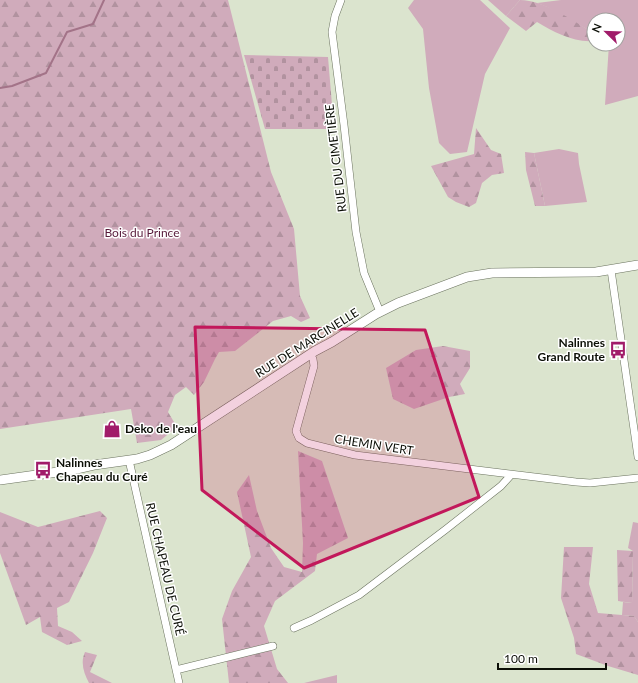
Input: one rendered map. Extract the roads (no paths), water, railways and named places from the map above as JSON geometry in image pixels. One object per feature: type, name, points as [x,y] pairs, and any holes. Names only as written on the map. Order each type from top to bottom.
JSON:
[{"type":"street","name":"RUE DU CIMETIÈRE","points":[[341,0],[335,16],[332,32],[356,232],[364,273],[380,312]]},
{"type":"street","name":"RUE DE MARCINELLE","points":[[0,480],[72,470],[150,455],[167,447],[310,354],[380,312],[415,296],[463,278],[497,272],[578,273],[611,270],[638,265]]},
{"type":"street","points":[[611,270],[638,457]]},
{"type":"street","name":"CHEMIN VERT","points":[[310,354],[313,359],[314,366],[296,431],[297,435],[302,441],[356,455],[511,475],[590,483],[638,478]]},
{"type":"street","name":"RUE CHAPEAU DE CURÉ","points":[[129,460],[179,683]]},
{"type":"street","points":[[294,628],[359,595],[382,579],[501,486],[511,475]]},
{"type":"street","points":[[176,670],[273,646]]},
{"type":"waterway","points":[[0,88],[12,86],[46,73],[67,32],[93,24],[104,0]]},
{"type":"place","name":"Nalinnes Grand Route","points":[[618,350]]},
{"type":"place","name":"Deko de l'eau","points":[[112,429]]},
{"type":"place","name":"Nalinnes Chapeau du Curé","points":[[43,470]]},
{"type":"park label","name":"Bois du Prince","points":[[142,233]]}]
